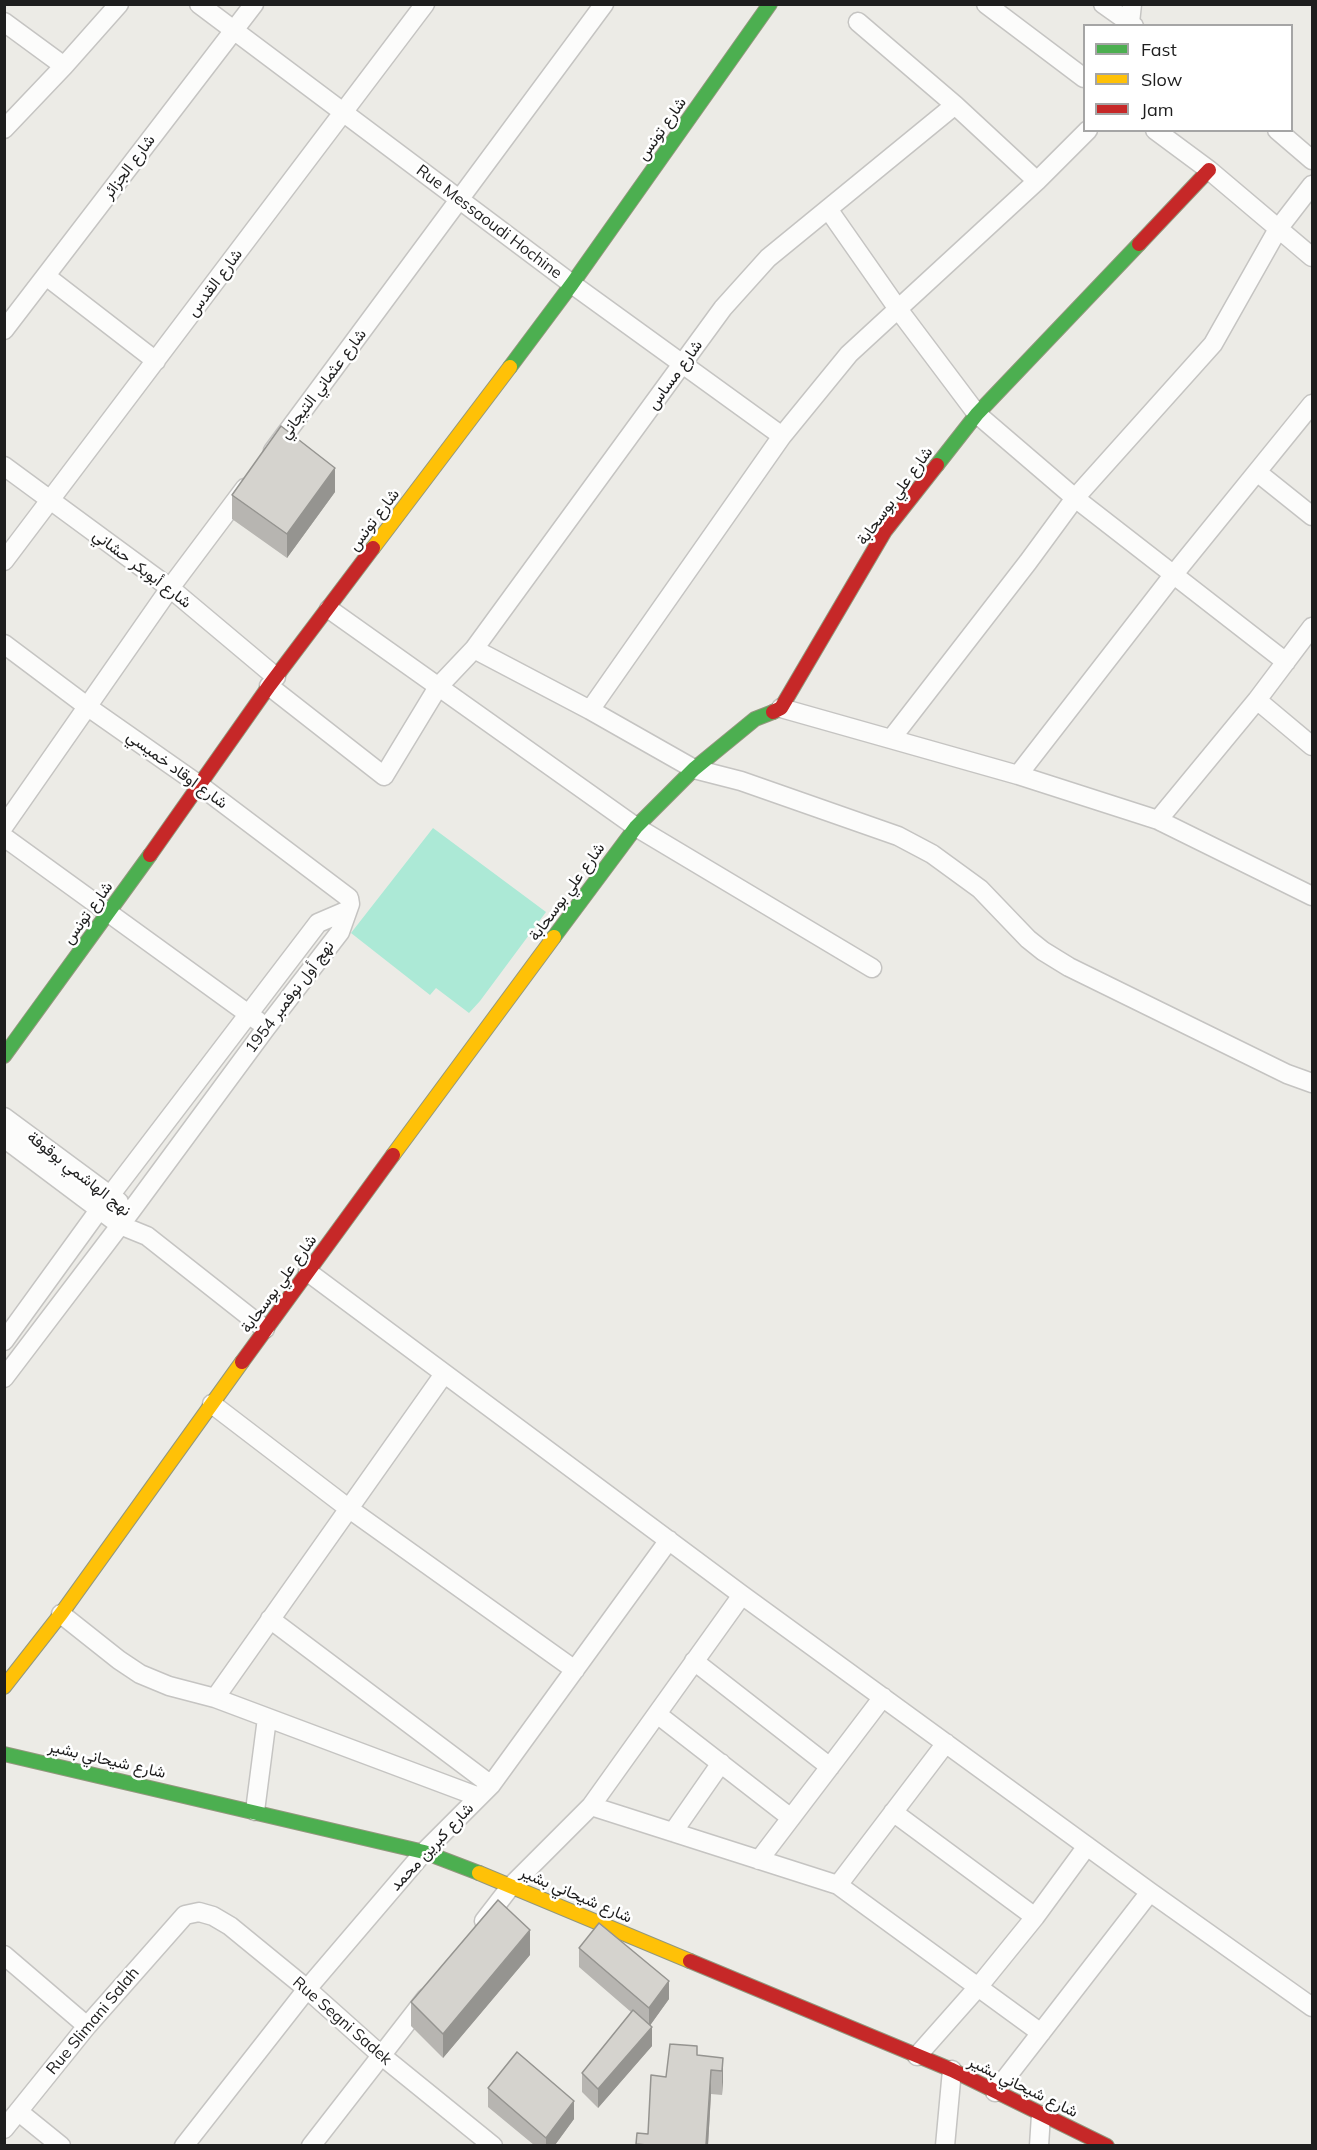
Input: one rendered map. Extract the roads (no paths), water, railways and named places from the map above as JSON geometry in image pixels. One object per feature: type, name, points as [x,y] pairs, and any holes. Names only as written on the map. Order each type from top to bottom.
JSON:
[{"type":"street","points":[[4,129],[119,4]]},
{"type":"street","name":"Rue Messaoudi Hochine","points":[[199,4],[572,284],[782,436]]},
{"type":"street","name":"شارع الجزائر","points":[[4,330],[254,4]]},
{"type":"street","name":"شارع القدس","points":[[4,561],[425,4]]},
{"type":"street","name":"شارع عثماني التيجاني","points":[[4,826],[170,588],[604,4]]},
{"type":"street","name":"شارع تونس","points":[[4,1056],[110,912],[272,682],[572,284],[770,4]]},
{"type":"street","points":[[986,4],[1083,77]]},
{"type":"street","points":[[1103,4],[1132,18]]},
{"type":"street","points":[[4,22],[64,66]]},
{"type":"street","points":[[858,22],[955,105],[1038,181]]},
{"type":"street","name":"شارع مساس","points":[[438,687],[474,649],[723,308],[768,258],[955,105]]},
{"type":"street","points":[[590,710],[782,436],[849,354],[1038,181],[1086,132]]},
{"type":"street","points":[[1158,132],[1209,170],[1312,257]]},
{"type":"street","points":[[1279,132],[1312,160]]},
{"type":"street","name":"شارع علي بوسحابة","points":[[4,1687],[61,1614],[265,1329],[636,827],[694,769],[755,719],[781,708],[885,531],[977,414],[1209,170]]},
{"type":"street","points":[[891,739],[1076,498],[1213,344],[1278,229],[1312,185]]},
{"type":"street","points":[[828,209],[898,309],[977,414],[1076,498],[1286,662]]},
{"type":"street","points":[[46,276],[156,361]]},
{"type":"street","points":[[1018,775],[1174,574],[1312,404]]},
{"type":"street","name":"شارع أبوبكر حشاني","points":[[4,466],[170,588],[272,682],[384,776],[438,687]]},
{"type":"street","points":[[1257,472],[1312,516]]},
{"type":"street","points":[[329,609],[636,827],[872,968]]},
{"type":"street","points":[[1158,820],[1257,700],[1312,627]]},
{"type":"street","name":"شارع اوقاد خميسي","points":[[4,644],[88,707],[198,784],[347,904]]},
{"type":"street","points":[[474,649],[590,710],[694,769],[741,781],[886,832],[932,854],[980,889],[1028,939],[1060,962],[1287,1074],[1312,1083]]},
{"type":"street","points":[[1257,700],[1312,746]]},
{"type":"street","points":[[781,708],[1018,775],[1158,820],[1312,896]]},
{"type":"street","points":[[4,837],[110,912],[266,1028]]},
{"type":"street","name":"نهج أول نوفمبر 1954","points":[[4,1341],[105,1203],[318,923],[347,904]]},
{"type":"street","name":"نهج أول نوفمبر 1954","points":[[5,1377],[340,932],[347,904]]},
{"type":"street","name":"نهج الهاشمي بوقوفة","points":[[4,1117],[105,1203],[265,1329]]},
{"type":"street","name":"نهج الهاشمي بوقوفة","points":[[4,1138],[105,1203]]},
{"type":"street","points":[[308,1272],[742,1594],[1150,1892],[1312,2007]]},
{"type":"street","points":[[215,1698],[444,1374]]},
{"type":"street","points":[[212,1404],[348,1508],[575,1670]]},
{"type":"street","name":"شارع كبرين محمد","points":[[184,2145],[307,1989],[424,1852],[485,1791],[669,1540]]},
{"type":"street","points":[[476,1933],[511,1886],[591,1806],[742,1594]]},
{"type":"street","points":[[61,1614],[140,1674],[169,1686],[215,1698],[267,1718],[485,1791]]},
{"type":"street","points":[[270,1619],[485,1791]]},
{"type":"street","points":[[694,1661],[830,1767]]},
{"type":"street","points":[[759,1860],[883,1697]]},
{"type":"street","points":[[657,1714],[791,1818]]},
{"type":"street","points":[[255,1811],[267,1718]]},
{"type":"street","points":[[838,1885],[946,1743]]},
{"type":"street","name":"شارع شيحاني بشير","points":[[4,1754],[424,1852],[952,2070],[1107,2145]]},
{"type":"street","points":[[673,1832],[721,1763]]},
{"type":"street","points":[[591,1806],[838,1885],[1041,2033]]},
{"type":"street","points":[[894,1812],[1035,1917]]},
{"type":"street","points":[[917,2056],[979,1986],[1035,1917],[1087,1846]]},
{"type":"street","points":[[996,2092],[1150,1892]]},
{"type":"street","name":"Rue Segni Sadek","points":[[185,1915],[199,1912],[213,1916],[230,1926],[307,1989],[382,2056],[493,2145]]},
{"type":"street","name":"Rue Slimani Salah","points":[[4,2129],[87,2026],[185,1915]]},
{"type":"street","points":[[4,1955],[87,2026]]},
{"type":"street","points":[[311,2145],[440,1980]]},
{"type":"street","points":[[945,2145],[952,2070]]},
{"type":"street","points":[[19,2112],[61,2145]]},
{"type":"street","points":[[1039,2145],[1041,2115]]}]
